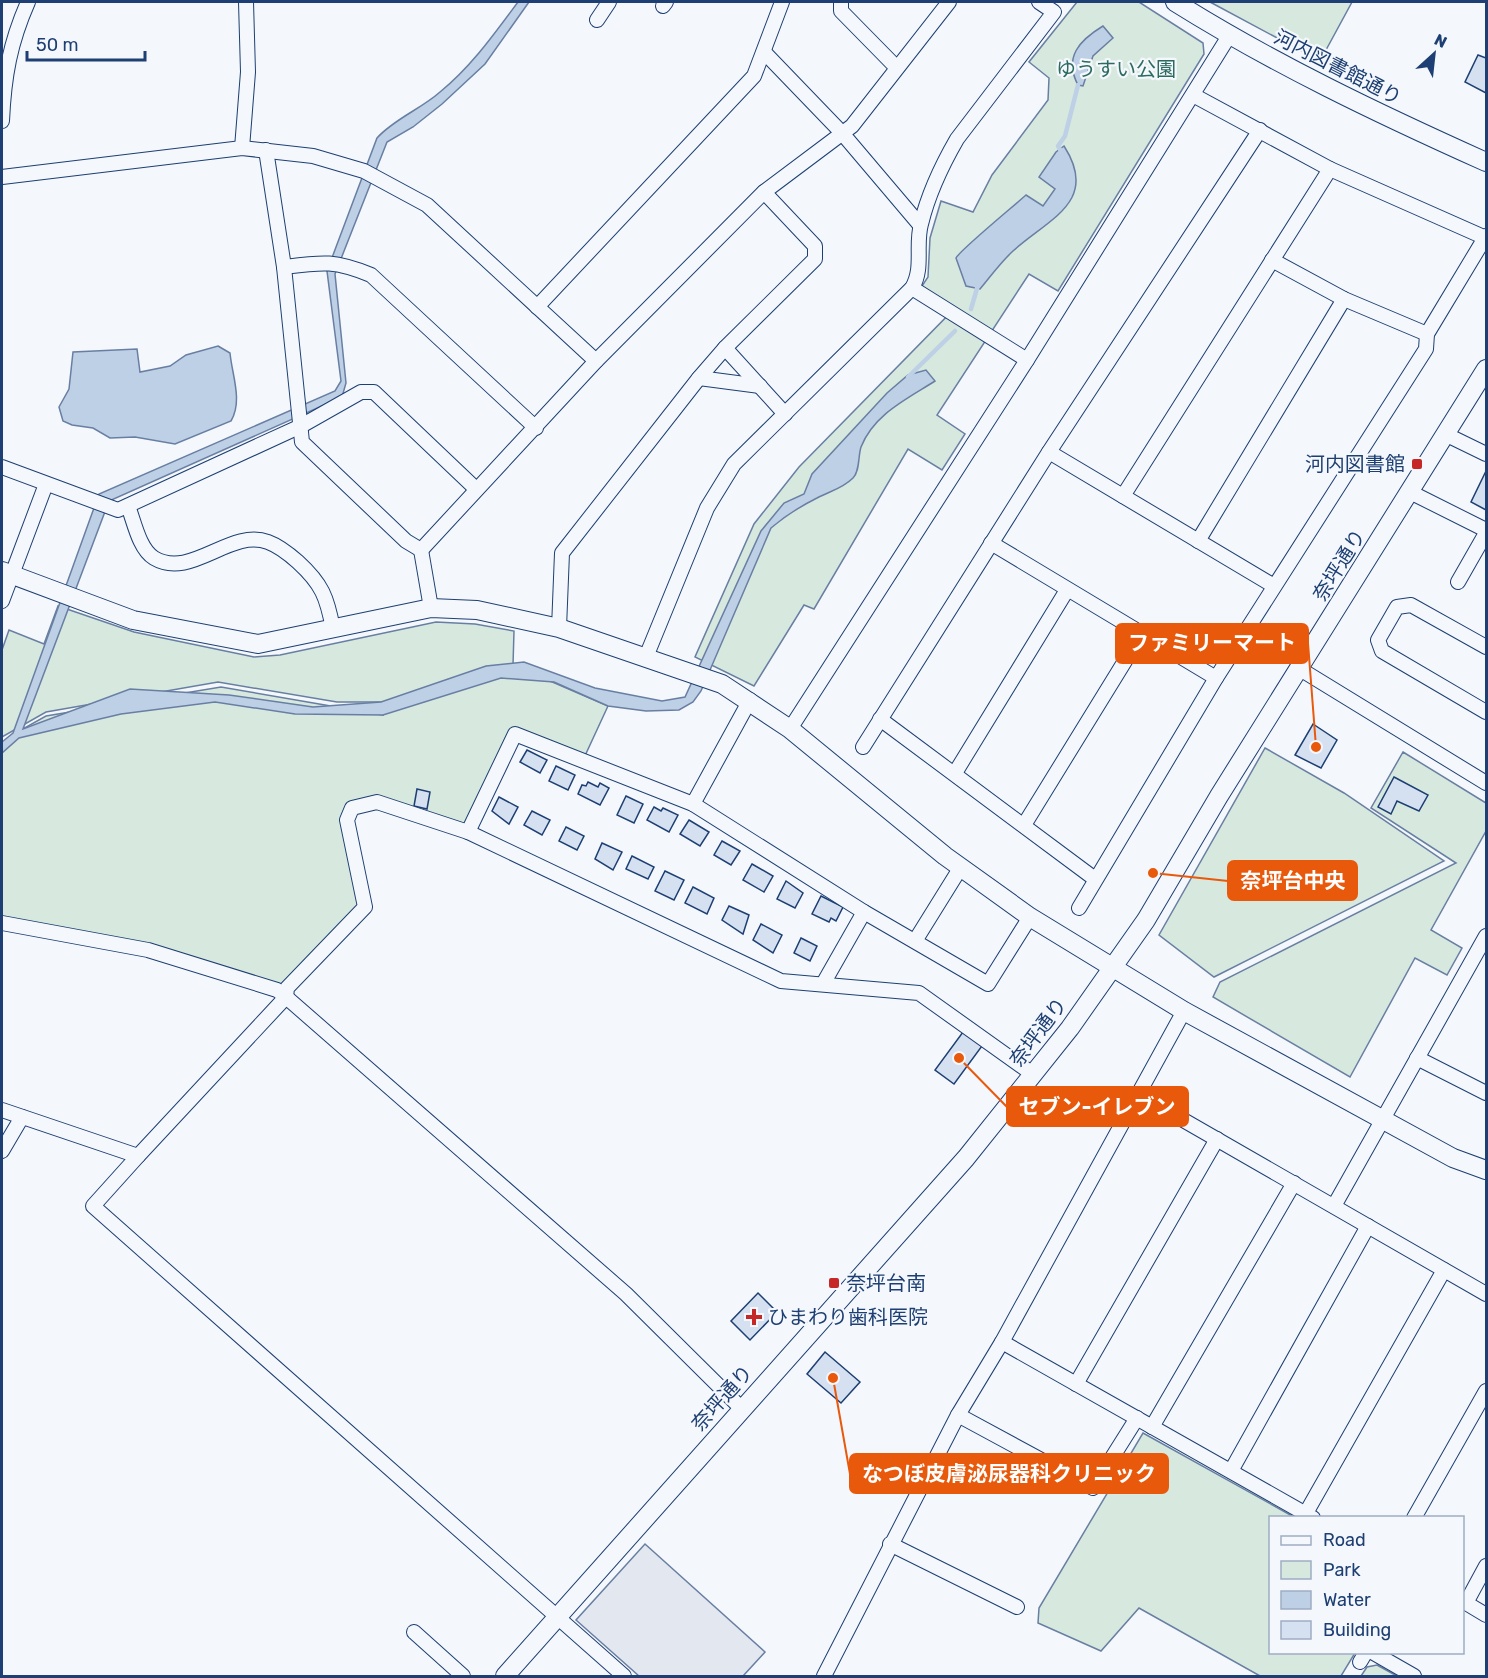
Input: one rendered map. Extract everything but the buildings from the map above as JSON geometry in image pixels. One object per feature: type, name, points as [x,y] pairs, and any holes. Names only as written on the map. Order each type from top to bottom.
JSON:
[{"type":"street","points":[[2,121],[5,73],[15,31],[28,2]]},
{"type":"street","points":[[242,148],[248,72],[246,2]]},
{"type":"street","points":[[597,20],[609,2]]},
{"type":"street","points":[[537,308],[754,76],[765,53],[782,2]]},
{"type":"street","points":[[841,2],[841,11],[896,68]]},
{"type":"street","points":[[421,550],[596,361],[764,192],[852,126],[949,2]]},
{"type":"street","points":[[646,657],[707,508],[734,464],[912,288],[918,277],[920,225],[944,161],[957,139],[1054,12],[1039,2]]},
{"type":"street","name":"河内図書館通り","points":[[1175,2],[1229,36],[1308,79],[1486,162]]},
{"type":"street","points":[[790,729],[1027,360],[1229,36]]},
{"type":"street","points":[[765,53],[842,133],[920,225]]},
{"type":"street","points":[[1079,908],[1216,678],[1426,349],[1427,334],[1486,237],[1330,169],[1193,95]]},
{"type":"street","points":[[863,747],[1049,452],[1260,130]]},
{"type":"street","points":[[2,177],[242,148],[313,156],[369,173],[427,205],[596,361]]},
{"type":"street","points":[[266,150],[284,267],[302,442],[406,541],[421,550],[431,608]]},
{"type":"street","points":[[1123,496],[1330,169]]},
{"type":"street","points":[[559,628],[562,553],[699,378],[725,348],[815,259],[815,246],[764,192]]},
{"type":"street","points":[[1272,260],[1344,299],[1427,334]]},
{"type":"street","points":[[284,267],[335,263],[371,275],[536,428]]},
{"type":"street","points":[[912,288],[1027,360]]},
{"type":"street","points":[[1198,541],[1344,299]]},
{"type":"street","points":[[725,348],[785,414]]},
{"type":"street","name":"奈坪通り","points":[[505,1677],[966,1158],[1034,1075],[1146,920],[1219,796],[1447,435],[1486,369]]},
{"type":"street","points":[[699,378],[760,386]]},
{"type":"street","points":[[2,467],[118,510],[300,416],[361,392],[374,393],[476,489]]},
{"type":"street","points":[[1447,435],[1486,454]]},
{"type":"street","points":[[1049,452],[1274,586]]},
{"type":"street","points":[[2,601],[6,573],[46,484]]},
{"type":"street","points":[[1410,492],[1486,531],[1458,582]]},
{"type":"street","points":[[128,506],[146,551],[154,558],[169,563],[186,562],[245,541],[266,541],[286,552],[314,577],[327,598],[333,629]]},
{"type":"street","points":[[991,543],[1216,678]]},
{"type":"street","points":[[6,573],[133,620],[258,644],[431,608],[477,610],[559,628],[701,677],[750,700],[790,729],[961,867],[1030,917],[1184,1011],[1453,1158],[1486,1170]]},
{"type":"street","points":[[955,773],[1067,590]]},
{"type":"street","points":[[1486,647],[1411,605],[1397,608],[1378,640],[1382,651],[1486,712]]},
{"type":"street","points":[[1024,825],[1141,635]]},
{"type":"street","points":[[1300,669],[1486,783]]},
{"type":"street","points":[[693,804],[750,700]]},
{"type":"street","points":[[880,719],[1095,879]]},
{"type":"street","points":[[468,832],[515,734],[693,804],[864,912],[988,984],[1030,917]]},
{"type":"street","points":[[624,1677],[93,1206],[285,997],[287,988],[364,907],[347,820],[352,808],[377,802],[468,832],[781,981],[920,993],[1034,1075]]},
{"type":"street","points":[[915,941],[961,867]]},
{"type":"street","points":[[823,984],[864,912]]},
{"type":"street","points":[[2,923],[148,950],[277,990],[626,1294],[742,1409]]},
{"type":"street","points":[[1334,1206],[1486,936]]},
{"type":"street","points":[[825,1677],[890,1544],[958,1415],[1002,1342],[1184,1011]]},
{"type":"street","points":[[1417,1058],[1486,1093]]},
{"type":"street","points":[[1138,1094],[1486,1294]]},
{"type":"street","points":[[2,1110],[138,1156]]},
{"type":"street","points":[[2,1151],[22,1117]]},
{"type":"street","points":[[1076,1384],[1216,1139]]},
{"type":"street","points":[[1152,1427],[1294,1183]]},
{"type":"street","points":[[1231,1471],[1368,1226]]},
{"type":"street","points":[[1002,1342],[1310,1515],[1444,1270]]},
{"type":"street","points":[[1415,1516],[1486,1390]]},
{"type":"street","points":[[958,1415],[1093,1488],[1137,1418]]},
{"type":"street","points":[[890,1544],[1017,1607]]},
{"type":"street","points":[[1486,1566],[1464,1602],[1486,1615]]},
{"type":"street","points":[[414,1632],[463,1677]]},
{"type":"street","points":[[1374,1654],[1414,1677]]},
{"type":"green space","name":"ゆうすい公園","points":[[1077,2],[1139,2],[1203,43],[1204,54],[1058,291],[1029,274],[937,415],[965,434],[942,470],[908,449],[814,609],[804,605],[754,686],[695,657],[754,524],[799,467],[955,308],[922,286],[928,277],[930,238],[941,201],[973,212],[992,175],[1048,100],[1049,78],[1029,62]]},
{"type":"green space","points":[[1210,2],[1352,2],[1320,61]]},
{"type":"green space","points":[[58,606],[134,632],[254,657],[280,655],[436,622],[475,624],[514,631],[513,665],[608,706],[583,760],[515,734],[468,832],[389,807],[352,808],[365,907],[287,988],[148,950],[2,923],[2,745],[19,731],[46,716],[221,687],[383,715],[381,702],[337,702],[218,682],[46,712],[2,737],[2,650],[9,630],[44,644]]},
{"type":"green space","points":[[1265,748],[1344,793],[1444,861],[1214,977],[1159,935]]},
{"type":"green space","points":[[1403,752],[1486,803],[1486,831],[1431,930],[1462,948],[1447,975],[1415,958],[1350,1077],[1213,997],[1220,982],[1456,863],[1371,808]]},
{"type":"green space","points":[[1143,1433],[1292,1516],[1269,1516],[1269,1654],[1354,1654],[1341,1676],[1260,1676],[1139,1608],[1101,1651],[1038,1623],[1039,1608]]},
{"type":"green space","points":[[1377,1665],[1397,1676],[1361,1676],[1367,1667]]},
{"type":"shaded area","points":[[645,1544],[765,1652],[743,1676],[639,1676],[576,1620]]},
{"type":"water","points":[[518,2],[529,2],[485,64],[442,104],[413,127],[387,142],[335,274],[346,383],[342,397],[109,501],[23,729],[130,689],[229,695],[313,707],[381,702],[486,666],[524,662],[595,688],[662,701],[685,697],[761,531],[784,503],[804,494],[812,474],[887,393],[908,375],[926,370],[935,381],[892,408],[874,425],[861,447],[858,467],[849,482],[799,508],[771,528],[701,691],[693,702],[679,710],[646,711],[608,706],[554,682],[501,678],[383,715],[295,714],[215,702],[121,714],[19,738],[2,753],[2,742],[13,733],[99,494],[335,391],[341,381],[327,271],[377,138],[391,125],[433,98],[462,72]]},
{"type":"water","points":[[1103,26],[1113,38],[1093,56],[1083,86],[1078,85],[1072,66],[1076,50],[1087,37]]},
{"type":"water","points":[[1064,146],[1074,165],[1076,182],[1073,195],[1065,207],[1013,251],[980,289],[966,286],[956,258],[1026,195],[1043,206],[1055,189],[1039,177],[1056,152]]},
{"type":"water","points":[[218,346],[230,353],[236,388],[236,405],[231,421],[175,444],[135,437],[110,438],[93,428],[72,425],[63,421],[59,407],[69,389],[73,352],[137,349],[140,372],[170,366],[186,355]]},
{"type":"waterway","points":[[1062,153],[1058,146],[1065,136],[1078,85]]},
{"type":"waterway","points":[[971,309],[978,285]]},
{"type":"waterway","points":[[908,377],[955,331]]},
{"type":"place","name":"河内図書館","points":[[1417,464]]},
{"type":"place","name":"ファミリーマート","points":[[1316,747]]},
{"type":"place","name":"奈坪台中央","points":[[1153,873]]},
{"type":"place","name":"セブン-イレブン","points":[[959,1058]]},
{"type":"place","name":"奈坪台南","points":[[834,1283]]},
{"type":"place","name":"ひまわり歯科医院","points":[[754,1317]]},
{"type":"place","name":"なつぼ皮膚泌尿器科クリニック","points":[[833,1378]]}]
